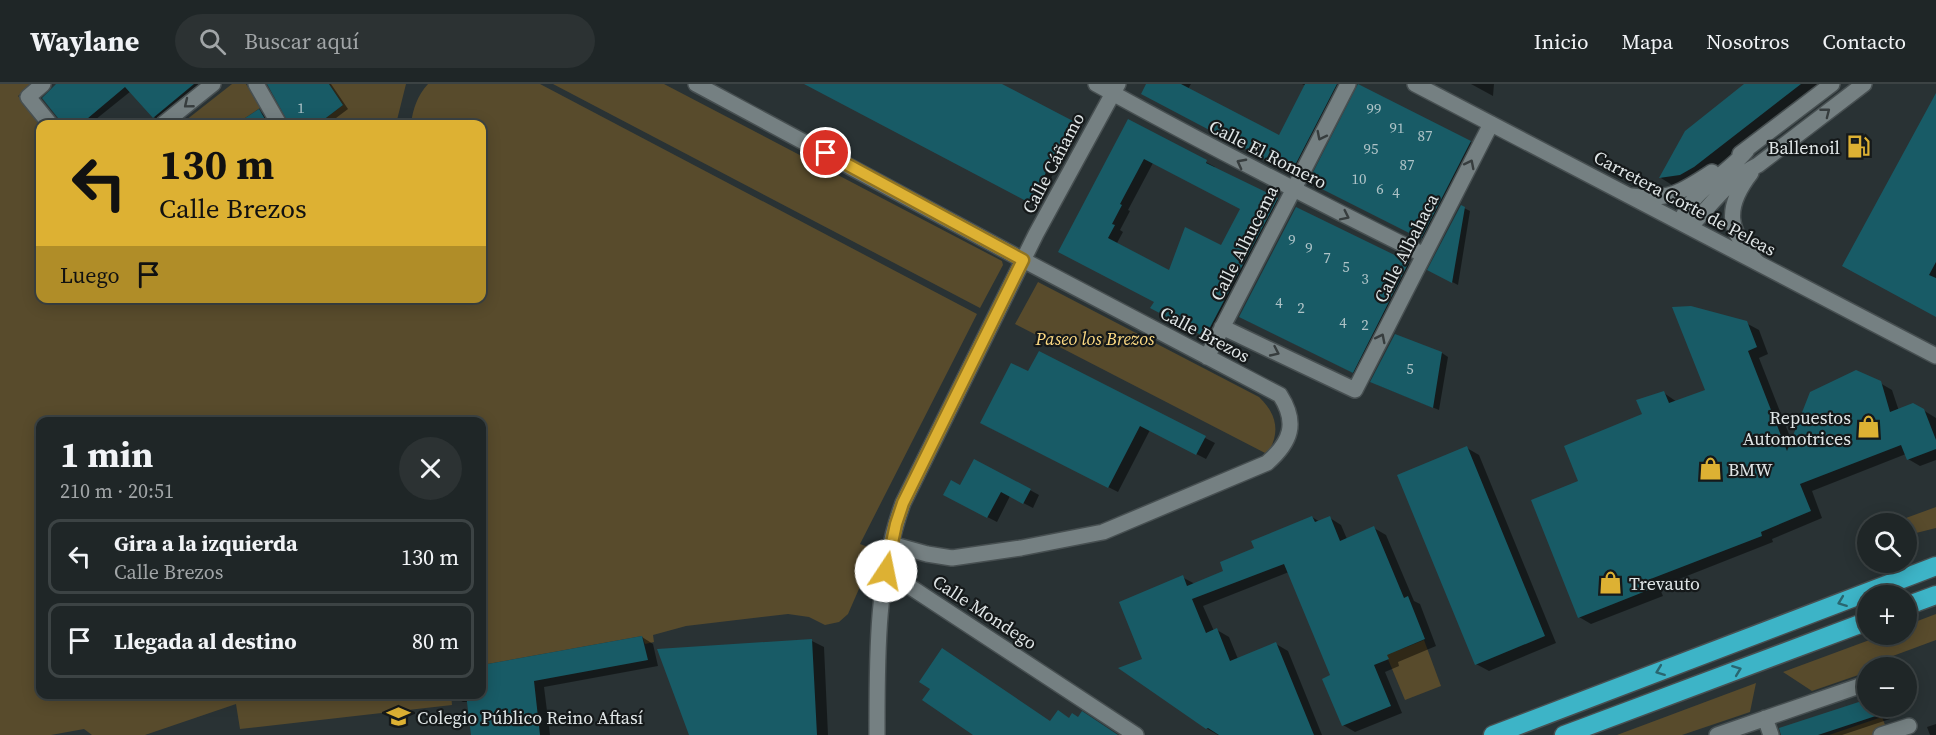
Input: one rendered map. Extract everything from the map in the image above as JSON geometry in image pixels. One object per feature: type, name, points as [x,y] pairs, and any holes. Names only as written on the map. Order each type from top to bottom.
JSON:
[{"type":"highway","points":[[1493,735],[1936,566]]},
{"type":"highway","points":[[1917,602],[1936,595]]},
{"type":"highway","points":[[1564,735],[1857,625]]},
{"type":"street","points":[[43,84],[28,97],[47,120]]},
{"type":"street","points":[[168,120],[213,84]]},
{"type":"street","points":[[256,84],[277,120]]},
{"type":"street","name":"Calle Brezos","points":[[696,84],[1280,395],[1286,405],[1290,417],[1287,440],[1280,452],[1267,463],[1103,532],[1021,548],[952,558],[891,544]]},
{"type":"street","name":"Calle El Romero","points":[[1096,84],[1115,89],[1293,190],[1424,255]]},
{"type":"street","name":"Calle Alhucema","points":[[1207,357],[1348,84]]},
{"type":"street","name":"Carretera Corte de Peleas","points":[[1415,84],[1936,356]]},
{"type":"street","points":[[1629,196],[1652,199],[1685,190],[1747,150],[1832,84]]},
{"type":"street","points":[[1747,150],[1736,164],[1694,198],[1684,211],[1681,222],[1684,225],[1690,226],[1727,185],[1743,172],[1758,165],[1864,84]]},
{"type":"street","name":"Calle Cáñamo","points":[[1023,260],[1115,89]]},
{"type":"street","name":"Calle Albahaca","points":[[1222,327],[1355,390],[1491,124]]},
{"type":"street","points":[[1758,165],[1735,196],[1732,215],[1737,235],[1744,248],[1759,264]]},
{"type":"street","points":[[877,735],[877,639],[886,571],[896,524],[903,503],[1023,260]]},
{"type":"street","name":"Calle Mondego","points":[[886,571],[1136,735]]},
{"type":"street","points":[[1717,735],[1857,687]]},
{"type":"street","points":[[1765,718],[1771,735]]},
{"type":"street","points":[[1881,735],[1909,726]]},
{"type":"green space","points":[[0,84],[31,84],[18,96],[38,120],[36,303],[486,303],[486,120],[412,120],[414,108],[428,84],[540,84],[977,314],[860,544],[876,550],[848,614],[839,622],[825,625],[809,617],[788,614],[686,626],[653,635],[654,642],[645,644],[642,636],[486,664],[486,417],[36,417],[36,699],[451,699],[452,705],[240,729],[236,704],[145,735],[92,735],[84,729],[51,735],[0,735]]},
{"type":"green space","points":[[232,84],[246,84],[260,108],[242,120],[186,120]]},
{"type":"green space","points":[[329,84],[406,84],[397,120],[323,120],[343,105]]},
{"type":"green space","points":[[553,84],[664,84],[1002,261],[1003,265],[980,308]]},
{"type":"green space","name":"Paseo los Brezos","points":[[1038,282],[1259,397],[1270,410],[1275,424],[1274,439],[1267,454],[1015,324]]},
{"type":"green space","points":[[1936,507],[1936,528],[1917,533],[1917,514]]},
{"type":"green space","points":[[1936,614],[1936,640],[1890,657],[1857,657],[1857,675],[1812,691],[1783,672],[1857,645],[1917,645],[1917,621]]},
{"type":"green space","points":[[1424,640],[1441,686],[1405,700],[1385,652]]},
{"type":"green space","points":[[1756,683],[1750,712],[1682,735],[1617,735]]},
{"type":"green space","points":[[1882,717],[1887,730],[1873,735],[1829,735]]},
{"type":"building","points":[[56,84],[194,84],[153,118],[125,87],[86,120],[58,120],[42,98]]},
{"type":"building","points":[[267,84],[329,84],[343,105],[323,120],[287,120]]},
{"type":"building","points":[[804,84],[1002,84],[1073,121],[1030,203]]},
{"type":"building","points":[[1146,84],[1181,84],[1279,135],[1305,84],[1337,84],[1291,173],[1141,94]]},
{"type":"building","points":[[1358,84],[1471,141],[1421,239],[1308,182]]},
{"type":"building","points":[[1744,84],[1801,84],[1694,167],[1680,175],[1659,178],[1685,131]]},
{"type":"building","points":[[1936,93],[1936,262],[1929,275],[1936,278],[1936,317],[1842,266]]},
{"type":"building","points":[[259,109],[266,120],[242,120]]},
{"type":"building","points":[[1128,119],[1207,160],[1206,163],[1278,198],[1205,337],[1150,308],[1154,302],[1058,252]],"holes":[[[1144,159],[1240,209],[1221,245],[1185,227],[1169,270],[1108,238],[1115,225],[1112,224],[1122,205],[1120,204]]]},
{"type":"building","points":[[1461,205],[1465,207],[1452,283],[1427,270]]},
{"type":"building","points":[[1296,207],[1409,262],[1353,373],[1239,317]]},
{"type":"building","points":[[1691,306],[1747,321],[1757,347],[1748,351],[1787,451],[1810,392],[1856,370],[1881,381],[1890,412],[1913,403],[1924,409],[1936,440],[1936,449],[1907,460],[1901,445],[1800,484],[1811,511],[1761,532],[1762,536],[1648,580],[1651,589],[1578,618],[1531,500],[1578,481],[1564,446],[1642,414],[1636,400],[1664,391],[1669,403],[1705,390],[1672,307]]},
{"type":"building","points":[[1395,334],[1442,352],[1433,408],[1370,382]]},
{"type":"building","points":[[1039,351],[1206,436],[1196,455],[1140,426],[1108,488],[980,423],[1011,363],[1028,371]]},
{"type":"building","points":[[1467,446],[1545,636],[1475,665],[1397,475]]},
{"type":"building","points":[[974,459],[1031,489],[1023,504],[1001,492],[987,518],[943,495],[951,480],[960,485]]},
{"type":"building","points":[[1312,516],[1315,522],[1330,516],[1340,541],[1374,526],[1404,598],[1408,596],[1425,639],[1387,655],[1389,659],[1374,665],[1391,706],[1342,726],[1322,679],[1330,675],[1284,564],[1192,599],[1206,633],[1217,628],[1230,661],[1276,642],[1314,735],[1219,735],[1206,729],[1118,668],[1142,659],[1119,602],[1183,575],[1187,586],[1223,571],[1220,562],[1254,548],[1251,541]]},
{"type":"building","points":[[642,636],[648,660],[534,681],[540,735],[471,735],[467,699],[486,699],[486,664]]},
{"type":"building","points":[[812,639],[817,735],[689,735],[657,649]]},
{"type":"building","points":[[942,648],[1050,721],[1058,710],[1069,718],[1072,713],[1078,717],[1082,711],[1118,735],[973,735],[922,700],[930,689],[919,682]]},
{"type":"building","points":[[1857,703],[1857,717],[1873,717],[1818,735],[1781,735],[1779,728]]},
{"type":"place","name":"Ballenoil","points":[[1858,147]]},
{"type":"place","name":"Repuestos Automotrices","points":[[1869,427]]},
{"type":"place","name":"BMW","points":[[1710,469]]},
{"type":"place","name":"Trevauto","points":[[1611,583]]},
{"type":"place","name":"Colegio Público Reino Aftasí","points":[[399,717]]},
{"type":"route","points":[[826,153],[1023,260],[903,503],[886,571]]}]
